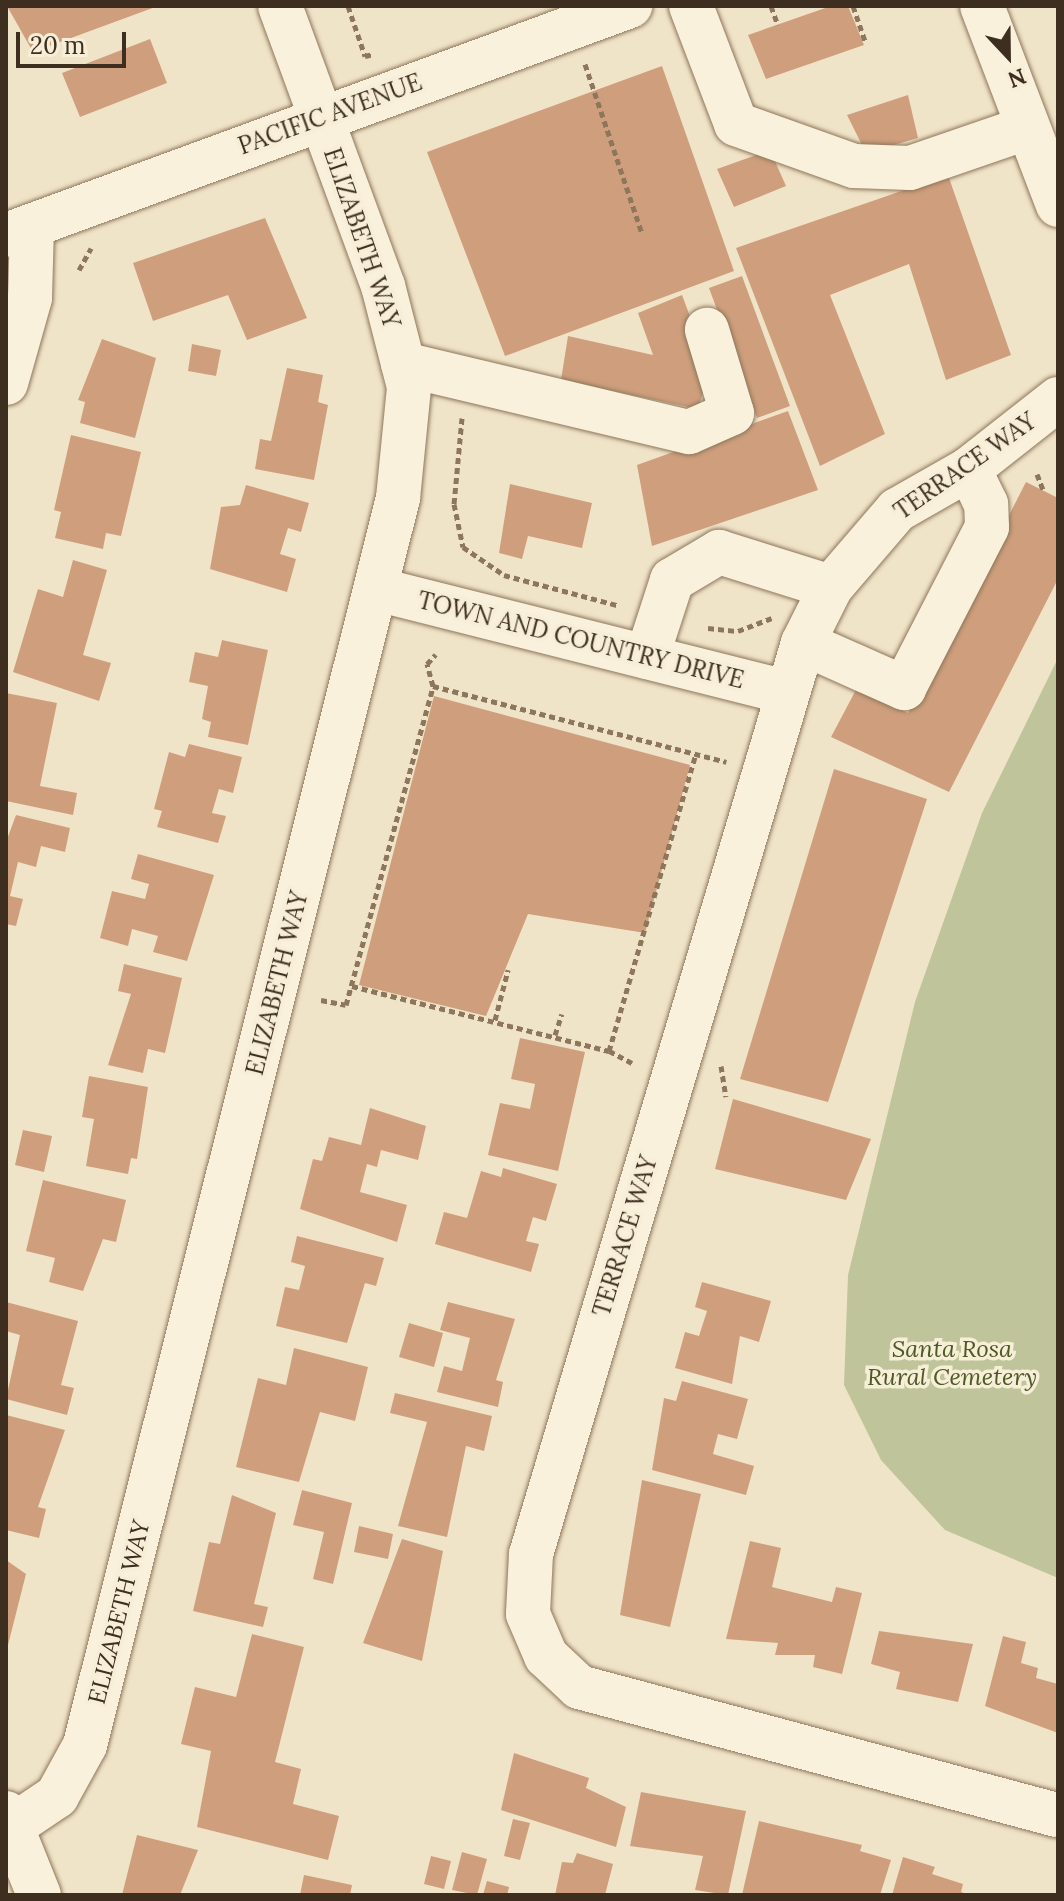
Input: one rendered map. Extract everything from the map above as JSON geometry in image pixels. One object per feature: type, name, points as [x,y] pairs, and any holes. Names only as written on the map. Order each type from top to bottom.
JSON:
[{"type":"street","name":"ELIZABETH WAY","points":[[10,1819],[57,1796],[85,1745],[398,498],[409,387],[383,286],[280,6]]},
{"type":"street","name":"PACIFIC AVENUE","points":[[19,231],[320,117],[630,6]]},
{"type":"street","points":[[691,6],[736,124],[854,166],[910,168],[1026,128]]},
{"type":"street","points":[[982,6],[1026,128],[1058,205]]},
{"type":"street","points":[[6,383],[30,298],[19,231]]},
{"type":"street","points":[[403,364],[689,432],[732,413],[707,330]]},
{"type":"street","name":"TERRACE WAY","points":[[1058,399],[969,469],[897,510],[831,587],[788,630],[785,692],[531,1554],[528,1614],[546,1656],[579,1687],[1058,1815]]},
{"type":"street","points":[[788,630],[904,688],[987,527],[986,504],[969,469]]},
{"type":"street","points":[[647,657],[672,580],[719,552],[831,587]]},
{"type":"street","name":"TOWN AND COUNTRY DRIVE","points":[[376,589],[785,692]]},
{"type":"street","points":[[10,1819],[39,1895]]},
{"type":"path","points":[[348,6],[365,56]]},
{"type":"path","points":[[771,6],[778,25]]},
{"type":"path","points":[[853,6],[866,43]]},
{"type":"path","points":[[585,63],[642,233]]},
{"type":"path","points":[[79,270],[100,245]]},
{"type":"path","points":[[463,378],[454,504],[463,547],[504,575],[660,617],[738,631],[788,630]]},
{"type":"path","points":[[1037,474],[1043,490]]},
{"type":"path","points":[[321,1000],[346,1005],[433,686],[427,664],[436,654]]},
{"type":"path","points":[[433,686],[726,762]]},
{"type":"path","points":[[609,1051],[696,754]]},
{"type":"path","points":[[495,1020],[508,970]]},
{"type":"path","points":[[352,986],[555,1035],[609,1051],[632,1064]]},
{"type":"path","points":[[555,1035],[562,1014]]},
{"type":"green space","name":"Santa Rosa Rural Cemetery","points":[[1058,658],[1058,1578],[945,1530],[881,1460],[844,1385],[848,1275],[915,1002],[982,813]]},
{"type":"building","points":[[7,6],[158,6],[33,52]]},
{"type":"building","points":[[831,6],[848,6],[864,45],[766,79],[748,35]]},
{"type":"building","points":[[150,39],[167,83],[80,117],[62,73]]},
{"type":"building","points":[[662,66],[734,271],[505,356],[427,152]]},
{"type":"building","points":[[908,95],[918,138],[866,153],[847,115]]},
{"type":"building","points":[[770,150],[786,186],[734,207],[717,169]]},
{"type":"building","points":[[948,175],[1011,355],[946,380],[909,264],[830,295],[885,434],[820,466],[736,248]]},
{"type":"building","points":[[265,218],[307,318],[247,340],[228,295],[153,321],[133,263]]},
{"type":"building","points":[[742,276],[790,406],[757,418],[709,288]]},
{"type":"building","points":[[682,295],[710,370],[698,409],[561,380],[568,336],[653,355],[638,313]]},
{"type":"building","points":[[102,339],[156,358],[135,438],[80,423],[85,402],[78,400]]},
{"type":"building","points":[[192,344],[221,350],[216,376],[188,371]]},
{"type":"building","points":[[287,368],[323,375],[318,402],[328,405],[314,480],[255,469],[260,439],[271,441]]},
{"type":"building","points":[[788,411],[818,490],[652,546],[637,465]]},
{"type":"building","points":[[71,435],[141,452],[121,536],[106,533],[103,549],[55,538],[61,512],[54,510]]},
{"type":"building","points":[[1026,482],[1058,498],[1058,579],[949,792],[831,737],[858,686],[908,713]]},
{"type":"building","points":[[510,484],[592,503],[582,548],[528,536],[522,559],[499,553]]},
{"type":"building","points":[[246,485],[309,503],[301,532],[288,528],[280,554],[296,559],[287,592],[210,569],[221,507],[240,505]]},
{"type":"building","points":[[73,560],[107,570],[83,655],[111,663],[99,701],[13,672],[38,589],[63,597]]},
{"type":"building","points":[[222,640],[268,650],[248,745],[208,737],[211,722],[202,719],[208,686],[189,682],[195,652],[218,657]]},
{"type":"building","points":[[6,693],[57,703],[40,786],[77,793],[73,815],[6,801]]},
{"type":"building","points":[[434,696],[690,765],[645,933],[528,914],[486,1016],[359,985]]},
{"type":"building","points":[[189,744],[242,757],[233,793],[219,789],[212,813],[226,816],[218,843],[157,827],[162,811],[154,809],[169,752],[185,757]]},
{"type":"building","points":[[834,769],[927,799],[828,1102],[740,1079]]},
{"type":"building","points":[[16,815],[70,828],[65,852],[41,846],[36,867],[18,862],[10,896],[23,899],[16,926],[6,924],[6,842]]},
{"type":"building","points":[[138,854],[214,875],[187,961],[153,952],[158,936],[132,929],[128,946],[100,938],[112,891],[145,899],[149,884],[131,879]]},
{"type":"building","points":[[124,964],[182,978],[165,1053],[148,1049],[143,1073],[108,1065],[131,994],[118,991]]},
{"type":"building","points":[[520,1038],[585,1052],[558,1171],[488,1155],[500,1103],[530,1109],[535,1084],[511,1079]]},
{"type":"building","points":[[89,1076],[148,1087],[137,1159],[131,1158],[128,1174],[86,1166],[94,1119],[82,1117]]},
{"type":"building","points":[[733,1099],[871,1139],[846,1200],[715,1169]]},
{"type":"building","points":[[370,1108],[426,1126],[418,1160],[381,1150],[377,1167],[367,1164],[360,1192],[407,1205],[397,1242],[300,1209],[313,1159],[322,1161],[329,1137],[361,1145]]},
{"type":"building","points":[[23,1130],[52,1136],[44,1172],[15,1165]]},
{"type":"building","points":[[503,1168],[557,1184],[546,1221],[533,1217],[526,1241],[539,1244],[531,1272],[435,1244],[444,1212],[467,1218],[481,1171],[501,1177]]},
{"type":"building","points":[[43,1180],[126,1200],[116,1242],[103,1239],[83,1291],[49,1282],[55,1258],[26,1251]]},
{"type":"building","points":[[297,1236],[384,1258],[376,1286],[365,1283],[347,1343],[276,1326],[285,1287],[299,1290],[305,1266],[291,1262]]},
{"type":"building","points":[[702,1282],[771,1301],[759,1342],[740,1336],[732,1384],[675,1368],[685,1332],[699,1336],[707,1311],[695,1307]]},
{"type":"building","points":[[6,1302],[78,1321],[61,1385],[74,1388],[67,1415],[6,1399],[20,1335],[6,1331]]},
{"type":"building","points":[[448,1302],[515,1319],[496,1380],[503,1382],[498,1407],[437,1392],[444,1366],[462,1371],[470,1338],[440,1330]]},
{"type":"building","points":[[409,1323],[443,1333],[434,1367],[399,1357]]},
{"type":"building","points":[[294,1348],[368,1367],[355,1421],[320,1412],[299,1482],[236,1467],[258,1378],[286,1385]]},
{"type":"building","points":[[682,1381],[748,1399],[737,1439],[718,1434],[713,1454],[754,1466],[746,1495],[652,1470],[664,1398],[676,1401]]},
{"type":"building","points":[[395,1393],[492,1416],[484,1451],[466,1446],[447,1537],[398,1526],[427,1422],[390,1413]]},
{"type":"building","points":[[6,1415],[65,1430],[38,1507],[46,1509],[39,1538],[6,1530]]},
{"type":"building","points":[[642,1480],[701,1494],[670,1627],[620,1615]]},
{"type":"building","points":[[302,1490],[352,1503],[333,1584],[313,1579],[324,1532],[293,1525]]},
{"type":"building","points":[[232,1495],[276,1513],[254,1604],[268,1607],[263,1627],[193,1611],[209,1542],[220,1544]]},
{"type":"building","points":[[359,1526],[393,1534],[388,1559],[354,1552]]},
{"type":"building","points":[[402,1539],[443,1551],[422,1661],[363,1643]]},
{"type":"building","points":[[750,1541],[781,1548],[772,1587],[832,1602],[836,1587],[862,1593],[842,1674],[813,1667],[815,1655],[775,1655],[778,1643],[726,1639]]},
{"type":"building","points":[[6,1560],[26,1574],[7,1649],[6,1649]]},
{"type":"building","points":[[879,1631],[973,1644],[958,1702],[896,1689],[900,1672],[871,1664]]},
{"type":"building","points":[[252,1634],[304,1647],[275,1762],[301,1769],[293,1804],[339,1816],[328,1860],[197,1827],[211,1751],[181,1744],[195,1687],[236,1697]]},
{"type":"building","points":[[1003,1636],[1026,1642],[1021,1663],[1038,1668],[1036,1678],[1058,1684],[1058,1733],[985,1706]]},
{"type":"building","points":[[514,1753],[589,1778],[586,1788],[626,1807],[616,1847],[501,1810]]},
{"type":"building","points":[[641,1792],[746,1811],[728,1895],[695,1890],[703,1856],[630,1846]]},
{"type":"building","points":[[513,1819],[530,1823],[520,1860],[504,1856]]},
{"type":"building","points":[[759,1821],[862,1845],[860,1851],[891,1860],[880,1895],[742,1895]]},
{"type":"building","points":[[137,1835],[198,1850],[180,1895],[122,1895]]},
{"type":"building","points":[[462,1852],[487,1859],[477,1895],[452,1890]]},
{"type":"building","points":[[577,1853],[613,1864],[605,1895],[555,1895],[562,1862],[573,1863]]},
{"type":"building","points":[[431,1856],[451,1861],[444,1889],[424,1884]]},
{"type":"building","points":[[903,1857],[935,1867],[932,1874],[963,1884],[961,1892],[970,1895],[892,1895]]},
{"type":"building","points":[[304,1875],[352,1885],[350,1895],[300,1895]]},
{"type":"building","points":[[487,1881],[509,1887],[507,1895],[483,1895]]}]
